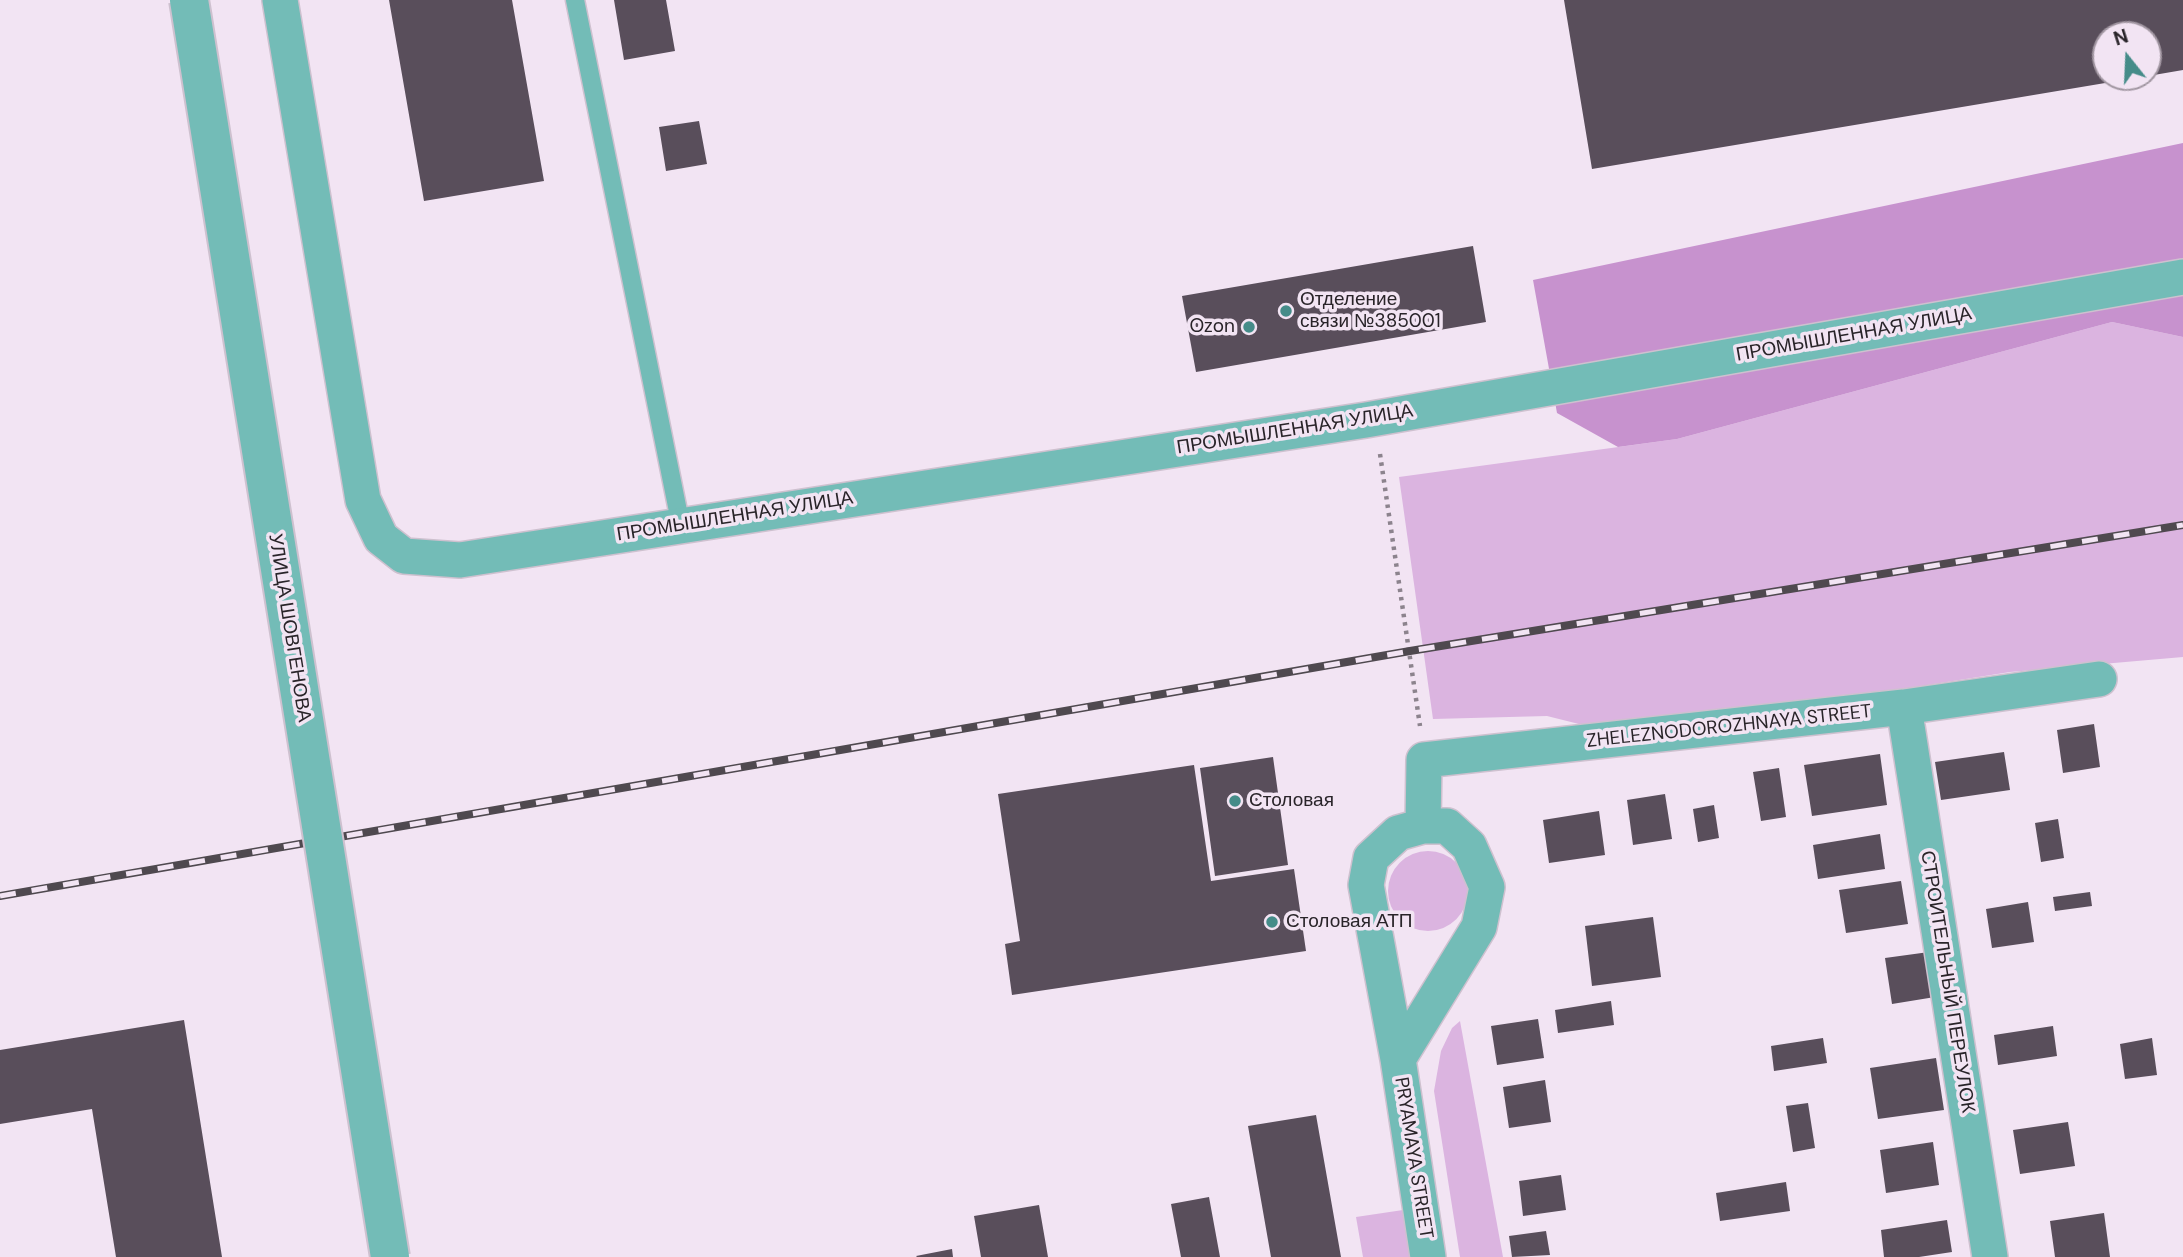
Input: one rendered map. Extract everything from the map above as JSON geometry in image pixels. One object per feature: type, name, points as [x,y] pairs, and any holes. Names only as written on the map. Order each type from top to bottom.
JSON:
[{"type":"street","name":"УЛИЦА ШОВГЕНОВА","points":[[189,0],[390,1257]]},
{"type":"street","name":"ПРОМЫШЛЕННАЯ УЛИЦА","points":[[280,0],[363,500],[381,538],[404,556],[460,560],[1374,419],[2183,277]]},
{"type":"street","name":"ZHELEZNODOROZHNAYA STREET","points":[[1424,760],[1904,707],[2099,679]]},
{"type":"street","name":"СТРОИТЕЛЬНЫЙ ПЕРЕУЛОК","points":[[1904,707],[1990,1257]]},
{"type":"street","points":[[1423,826],[1424,760]]},
{"type":"street","name":"PRYAMAYA STREET","points":[[1398,1059],[1479,927],[1487,887],[1469,846],[1447,826],[1423,826],[1398,833],[1371,858],[1366,885],[1398,1059],[1428,1257]]},
{"type":"lane","points":[[575,0],[681,526]]},
{"type":"path","points":[[1374,419],[1424,760]]},
{"type":"shaded area","points":[[2183,143],[2183,337],[2112,322],[1677,439],[1618,447],[1557,413],[1533,280]]},
{"type":"shaded area","points":[[2112,322],[2183,337],[2183,657],[2010,672],[1820,702],[1595,728],[1547,716],[1433,719],[1399,477],[1677,439]]},
{"type":"shaded area","points":[[1428,851],[1443,854],[1456,863],[1465,876],[1468,891],[1465,906],[1456,919],[1443,928],[1428,931],[1413,928],[1400,919],[1391,906],[1388,891],[1391,876],[1400,863],[1413,854]]},
{"type":"shaded area","points":[[1460,1021],[1503,1257],[1460,1257],[1434,1091],[1441,1051],[1452,1028]]},
{"type":"shaded area","points":[[1403,1210],[1411,1257],[1363,1257],[1356,1217]]},
{"type":"building","points":[[389,0],[512,0],[544,181],[424,201]]},
{"type":"building","points":[[614,0],[666,0],[675,51],[624,60]]},
{"type":"building","points":[[1564,0],[2183,0],[2183,70],[2162,74],[2162,21],[2092,21],[2092,85],[1592,169]]},
{"type":"building","points":[[699,121],[707,164],[666,171],[659,127]]},
{"type":"building","points":[[1473,246],[1486,322],[1196,372],[1182,296]]},
{"type":"building","points":[[2094,724],[2100,767],[2063,773],[2057,730]]},
{"type":"building","points":[[2004,752],[2010,790],[1941,800],[1935,762]]},
{"type":"building","points":[[1880,754],[1887,805],[1812,816],[1804,765]]},
{"type":"building","points":[[1273,757],[1288,865],[1215,876],[1200,768]]},
{"type":"building","points":[[1194,765],[1211,881],[1294,869],[1306,951],[1012,995],[1005,944],[1020,941],[998,794]]},
{"type":"building","points":[[1779,768],[1786,817],[1761,821],[1753,772]]},
{"type":"building","points":[[1665,794],[1672,839],[1633,845],[1627,800]]},
{"type":"building","points":[[1714,805],[1719,838],[1698,842],[1693,809]]},
{"type":"building","points":[[1599,811],[1605,855],[1549,863],[1543,820]]},
{"type":"building","points":[[2058,819],[2064,858],[2041,862],[2035,823]]},
{"type":"building","points":[[1880,834],[1885,869],[1818,879],[1813,845]]},
{"type":"building","points":[[1901,881],[1908,924],[1846,933],[1839,890]]},
{"type":"building","points":[[2090,892],[2092,906],[2055,911],[2053,897]]},
{"type":"building","points":[[2028,902],[2034,942],[1992,948],[1986,909]]},
{"type":"building","points":[[1653,917],[1661,977],[1592,986],[1585,926]]},
{"type":"building","points":[[1929,952],[1935,997],[1892,1004],[1885,958]]},
{"type":"building","points":[[1611,1001],[1614,1025],[1558,1033],[1555,1010]]},
{"type":"building","points":[[1538,1019],[1544,1058],[1497,1065],[1491,1026]]},
{"type":"building","points":[[184,1020],[222,1257],[116,1257],[92,1109],[0,1124],[0,1050]]},
{"type":"building","points":[[2053,1026],[2057,1056],[1998,1065],[1994,1035]]},
{"type":"building","points":[[1823,1038],[1827,1063],[1774,1071],[1771,1046]]},
{"type":"building","points":[[2152,1038],[2157,1075],[2125,1079],[2120,1044]]},
{"type":"building","points":[[1936,1058],[1944,1110],[1878,1119],[1870,1068]]},
{"type":"building","points":[[1545,1080],[1551,1122],[1509,1128],[1503,1087]]},
{"type":"building","points":[[1808,1103],[1815,1148],[1793,1152],[1786,1106]]},
{"type":"building","points":[[1316,1115],[1341,1257],[1271,1257],[1248,1126]]},
{"type":"building","points":[[2068,1122],[2075,1166],[2020,1174],[2013,1130]]},
{"type":"building","points":[[1933,1142],[1939,1185],[1886,1193],[1880,1150]]},
{"type":"building","points":[[1561,1175],[1566,1210],[1523,1216],[1519,1181]]},
{"type":"building","points":[[1786,1182],[1790,1211],[1720,1221],[1716,1193]]},
{"type":"building","points":[[1209,1197],[1220,1257],[1181,1257],[1171,1204]]},
{"type":"building","points":[[1039,1205],[1048,1257],[981,1257],[974,1216]]},
{"type":"building","points":[[2104,1213],[2110,1257],[2055,1257],[2050,1221]]},
{"type":"building","points":[[1947,1220],[1952,1252],[1919,1257],[1884,1257],[1881,1230]]},
{"type":"building","points":[[1546,1231],[1550,1255],[1512,1257],[1509,1236]]},
{"type":"building","points":[[952,1249],[953,1257],[916,1256]]},
{"type":"railway","points":[[0,896],[1410,651],[2183,525]]},
{"type":"place","name":"Отделение связи №385001","points":[[1286,311]]},
{"type":"place","name":"Ozon","points":[[1249,327]]},
{"type":"place","name":"Столовая","points":[[1235,801]]},
{"type":"place","name":"Столовая АТП","points":[[1272,922]]}]
